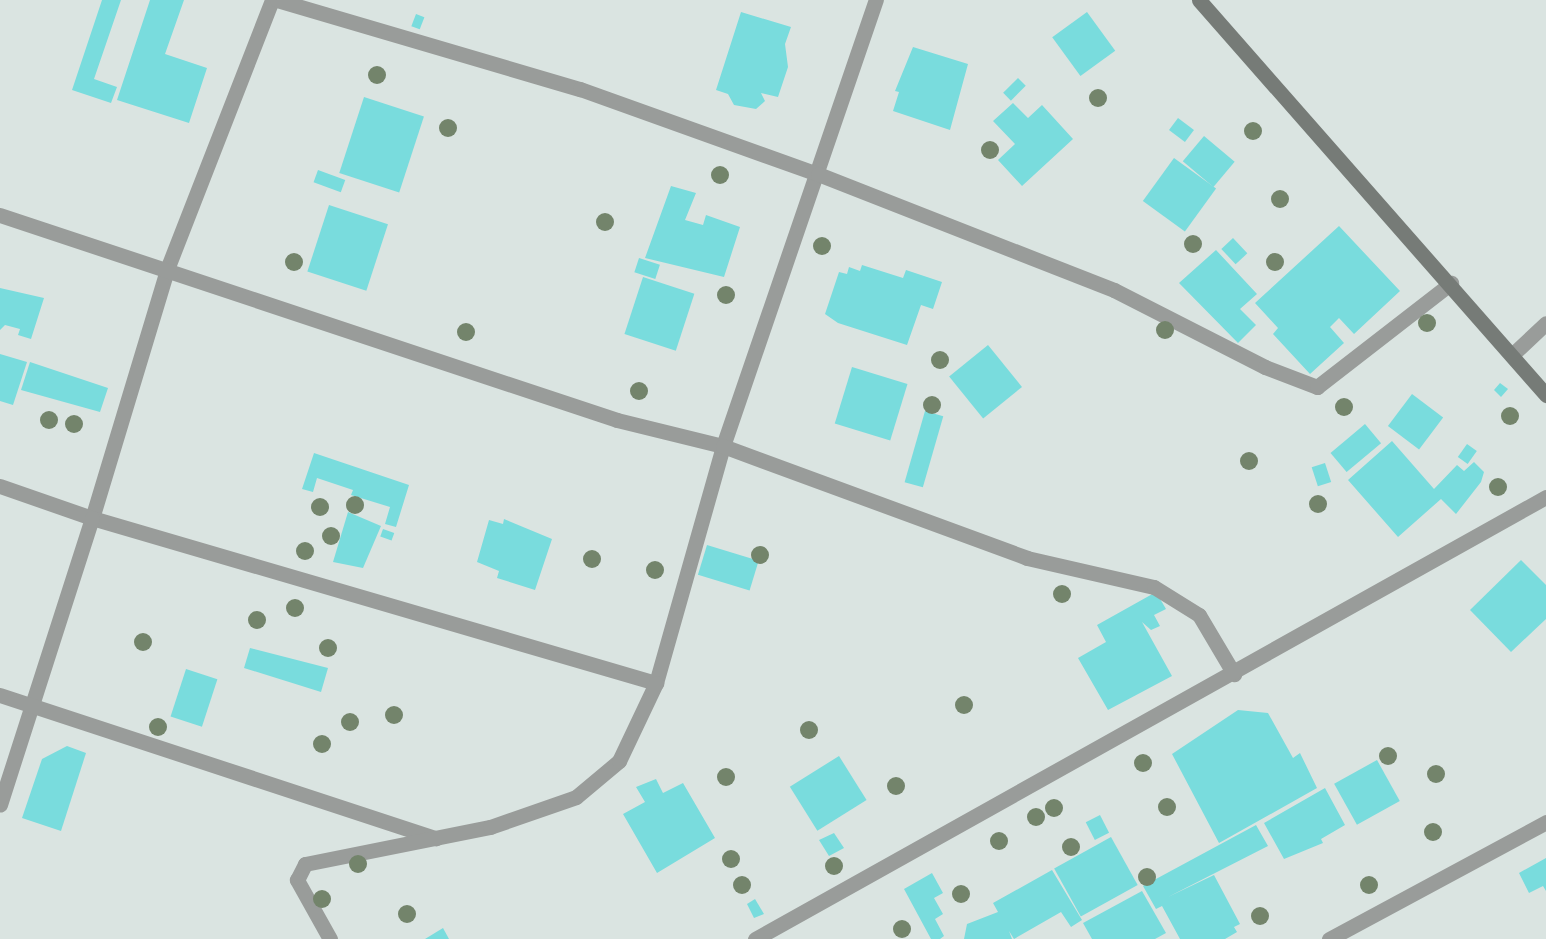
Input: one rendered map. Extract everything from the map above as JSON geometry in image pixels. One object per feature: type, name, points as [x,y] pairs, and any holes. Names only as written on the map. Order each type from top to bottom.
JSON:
[{"type":"main road","points":[[1199,0],[1451,283],[1546,395]]},
{"type":"street","points":[[0,805],[34,706],[167,270],[272,0]]},
{"type":"street","points":[[277,0],[580,89],[818,174],[1114,290],[1265,368],[1317,387],[1451,283]]},
{"type":"street","points":[[330,939],[297,880],[306,864],[438,838],[576,797],[601,781],[620,761],[657,683],[723,446],[876,0]]},
{"type":"street","points":[[0,215],[617,420],[723,446],[1027,558],[1154,587],[1199,615],[1234,674]]},
{"type":"street","points":[[1513,354],[1546,323]]},
{"type":"street","points":[[0,486],[92,518],[657,683]]},
{"type":"street","points":[[755,939],[1234,674],[1546,496]]},
{"type":"street","points":[[0,695],[438,838]]},
{"type":"street","points":[[1329,939],[1546,822]]},
{"type":"building","points":[[102,0],[121,0],[94,79],[117,87],[111,103],[72,90]]},
{"type":"building","points":[[150,0],[184,0],[165,54],[207,68],[189,123],[117,100]]},
{"type":"building","points":[[741,12],[791,27],[785,44],[788,67],[778,97],[761,93],[765,101],[756,109],[734,105],[728,94],[716,90]]},
{"type":"building","points":[[1087,12],[1115,51],[1080,76],[1052,37]]},
{"type":"building","points":[[416,14],[424,17],[420,29],[411,26]]},
{"type":"building","points":[[913,47],[968,64],[950,130],[893,111],[899,92],[895,91]]},
{"type":"building","points":[[1018,78],[1026,86],[1011,101],[1003,93]]},
{"type":"building","points":[[364,97],[424,116],[399,193],[339,173]]},
{"type":"building","points":[[1013,103],[1028,118],[1042,105],[1073,139],[1022,186],[998,160],[1015,144],[993,121]]},
{"type":"building","points":[[1178,118],[1194,130],[1185,142],[1169,130]]},
{"type":"building","points":[[1204,136],[1235,162],[1213,187],[1183,161]]},
{"type":"building","points":[[1174,158],[1216,189],[1185,231],[1143,201]]},
{"type":"building","points":[[318,170],[345,180],[341,192],[314,182]]},
{"type":"building","points":[[671,186],[696,193],[685,220],[703,225],[706,215],[740,227],[724,277],[645,258]]},
{"type":"building","points":[[329,205],[388,224],[366,291],[307,272]]},
{"type":"building","points":[[1339,226],[1400,291],[1354,334],[1339,318],[1330,327],[1344,343],[1310,374],[1273,334],[1278,328],[1255,303]]},
{"type":"building","points":[[1233,238],[1247,253],[1236,264],[1221,249]]},
{"type":"building","points":[[1216,250],[1257,294],[1240,309],[1256,325],[1238,343],[1179,283]]},
{"type":"building","points":[[639,258],[660,265],[655,279],[634,272]]},
{"type":"building","points":[[862,265],[903,278],[906,270],[942,282],[933,309],[921,305],[907,345],[838,323],[825,314],[839,272],[847,274],[849,267],[860,271]]},
{"type":"building","points":[[643,277],[694,294],[676,351],[624,334]]},
{"type":"building","points":[[0,288],[44,298],[31,339],[18,335],[20,329],[5,325],[0,330]]},
{"type":"building","points":[[988,345],[1022,387],[983,418],[949,376]]},
{"type":"building","points":[[0,354],[27,362],[13,405],[0,401]]},
{"type":"building","points":[[30,362],[108,388],[100,412],[21,390]]},
{"type":"building","points":[[852,367],[907,384],[890,440],[835,423]]},
{"type":"building","points":[[1500,383],[1508,389],[1501,397],[1494,390]]},
{"type":"building","points":[[1412,394],[1443,417],[1419,449],[1388,426]]},
{"type":"building","points":[[925,411],[943,416],[923,487],[905,482]]},
{"type":"building","points":[[1365,424],[1381,443],[1347,472],[1331,453]]},
{"type":"building","points":[[1392,441],[1434,489],[1457,465],[1464,471],[1474,462],[1484,472],[1481,482],[1456,514],[1441,499],[1398,537],[1348,480]]},
{"type":"building","points":[[1467,444],[1477,451],[1468,464],[1458,457]]},
{"type":"building","points":[[314,453],[409,485],[396,527],[385,524],[390,507],[351,495],[353,490],[317,478],[313,492],[302,489]]},
{"type":"building","points":[[1325,463],[1331,482],[1318,486],[1312,467]]},
{"type":"building","points":[[348,512],[381,526],[363,568],[333,562]]},
{"type":"building","points":[[504,519],[552,539],[535,590],[497,578],[499,571],[477,562],[489,520],[503,524]]},
{"type":"building","points":[[383,529],[394,533],[392,541],[380,537]]},
{"type":"building","points":[[707,545],[759,561],[750,590],[698,575]]},
{"type":"building","points":[[1521,560],[1546,585],[1546,619],[1511,652],[1470,610]]},
{"type":"building","points":[[1156,592],[1166,609],[1154,615],[1160,626],[1151,630],[1142,622],[1172,676],[1108,710],[1078,658],[1106,642],[1097,625]]},
{"type":"building","points":[[250,648],[328,668],[321,692],[244,668]]},
{"type":"building","points":[[186,669],[217,679],[202,727],[171,717]]},
{"type":"building","points":[[1238,710],[1268,713],[1293,758],[1300,753],[1317,788],[1219,843],[1172,754]]},
{"type":"building","points":[[67,746],[86,753],[61,831],[22,818],[42,759]]},
{"type":"building","points":[[839,756],[867,800],[817,831],[790,787]]},
{"type":"building","points":[[1377,760],[1400,801],[1357,825],[1334,784]]},
{"type":"building","points":[[656,779],[663,793],[683,783],[715,838],[657,873],[623,814],[645,802],[636,787]]},
{"type":"building","points":[[1325,788],[1345,825],[1321,839],[1323,843],[1284,859],[1264,823]]},
{"type":"building","points":[[1100,815],[1109,833],[1095,840],[1086,822]]},
{"type":"building","points":[[1256,825],[1268,846],[1168,897],[1214,875],[1240,924],[1234,927],[1237,932],[1225,939],[1180,939],[1162,906],[1156,909],[1143,886]]},
{"type":"building","points":[[834,833],[844,848],[829,856],[819,840]]},
{"type":"building","points":[[1111,837],[1138,885],[1081,917],[1054,869]]},
{"type":"building","points":[[1546,858],[1546,891],[1543,886],[1529,893],[1519,873]]},
{"type":"building","points":[[1052,870],[1082,920],[1071,927],[1061,912],[1014,939],[1009,931],[1012,939],[964,939],[967,924],[998,912],[993,903]]},
{"type":"building","points":[[932,873],[943,893],[934,898],[943,914],[935,919],[944,936],[940,939],[931,939],[904,889]]},
{"type":"building","points":[[1142,891],[1166,933],[1155,939],[1092,939],[1083,923]]},
{"type":"building","points":[[755,899],[764,914],[754,918],[747,904]]},
{"type":"building","points":[[443,928],[449,939],[425,939]]}]
